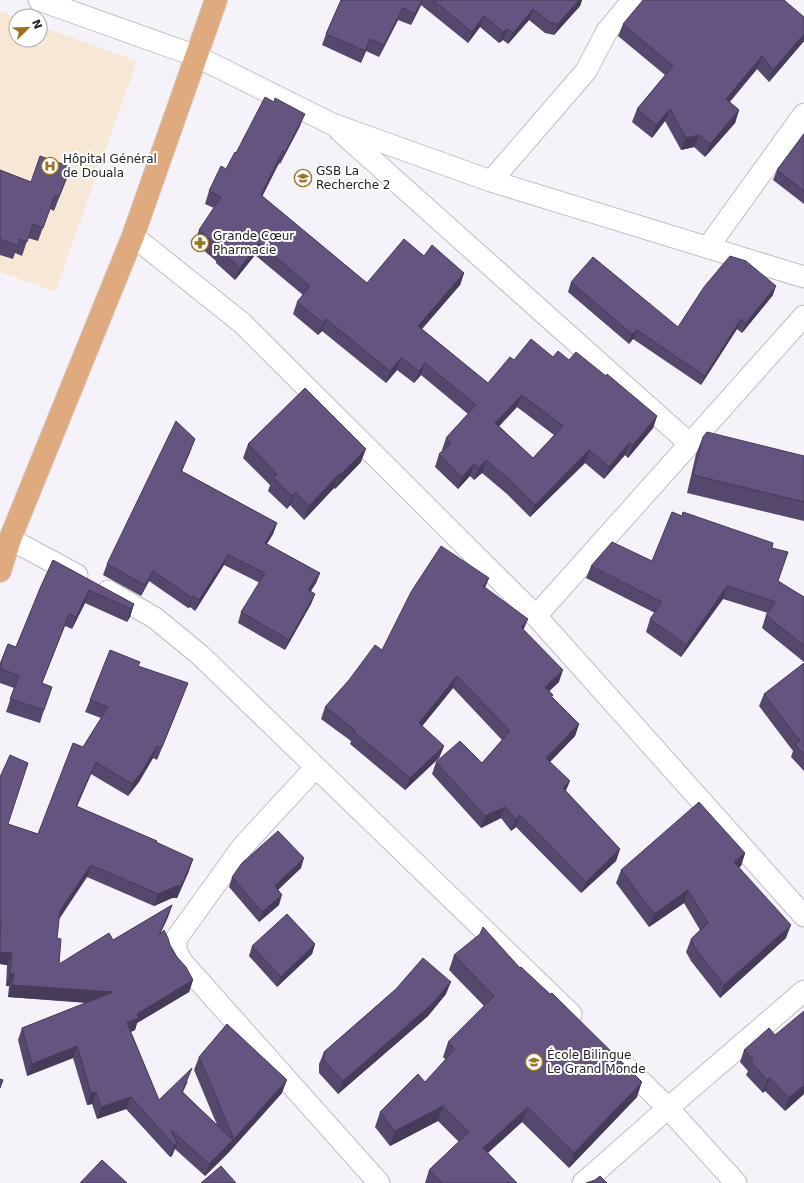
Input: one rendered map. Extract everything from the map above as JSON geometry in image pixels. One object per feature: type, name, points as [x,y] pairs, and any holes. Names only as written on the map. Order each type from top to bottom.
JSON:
[{"type":"main road","points":[[0,571],[10,540],[133,236],[216,0]]},
{"type":"street","points":[[39,0],[196,56],[332,124],[491,182],[804,277]]},
{"type":"street","points":[[491,182],[586,71],[607,31],[633,0]]},
{"type":"street","points":[[708,247],[804,114]]},
{"type":"street","points":[[332,124],[690,444]]},
{"type":"street","points":[[133,236],[242,323],[536,616],[804,916]]},
{"type":"street","points":[[536,616],[804,316]]},
{"type":"street","points":[[10,540],[124,599],[155,618],[200,655],[583,1025]]},
{"type":"street","points":[[316,767],[243,846],[176,939],[176,951],[183,963],[379,1183]]},
{"type":"street","points":[[582,1183],[804,991]]},
{"type":"street","points":[[611,1053],[668,1108],[736,1183]]},
{"type":"shaded area","name":"Hôpital Général de Douala","points":[[0,11],[8,14],[8,48],[48,48],[48,29],[137,61],[55,292],[0,272]]},
{"type":"building","points":[[341,0],[422,0],[415,14],[403,8],[384,45],[370,39],[365,51],[326,34]]},
{"type":"building","points":[[433,0],[579,0],[558,24],[549,22],[533,9],[513,33],[507,29],[503,32],[484,16],[472,32]]},
{"type":"building","points":[[643,0],[784,0],[804,17],[804,34],[773,70],[762,56],[726,99],[739,110],[710,144],[699,135],[686,138],[670,109],[656,125],[637,109],[673,66],[623,24]]},
{"type":"building","points":[[265,97],[274,102],[275,98],[305,114],[285,152],[283,151],[261,195],[367,283],[404,239],[424,256],[432,245],[464,273],[418,326],[488,383],[510,357],[514,360],[531,339],[553,357],[558,351],[569,360],[576,352],[606,376],[607,374],[657,416],[633,445],[629,443],[609,467],[589,450],[535,505],[512,482],[486,460],[479,468],[474,464],[462,477],[439,454],[451,443],[446,438],[476,405],[425,363],[419,371],[401,358],[390,371],[326,319],[323,323],[297,302],[310,286],[259,243],[240,268],[199,230],[221,197],[209,191],[221,166],[226,169],[235,152],[236,153]],"holes":[[[522,395],[563,426],[533,458],[495,423]]]},
{"type":"building","points":[[804,134],[804,191],[777,170]]},
{"type":"building","points":[[40,156],[71,167],[59,197],[55,195],[43,228],[33,224],[27,242],[20,239],[18,246],[0,239],[0,170],[31,182]]},
{"type":"building","points":[[730,256],[746,261],[776,286],[746,323],[741,319],[705,376],[637,330],[632,334],[571,282],[593,257],[678,327],[704,287]]},
{"type":"building","points":[[305,388],[366,449],[340,475],[339,474],[309,506],[295,492],[292,496],[273,477],[277,474],[248,444]]},
{"type":"building","points":[[176,421],[195,439],[181,471],[277,523],[265,543],[320,573],[308,590],[315,594],[289,640],[241,612],[265,573],[228,555],[199,600],[193,596],[192,598],[153,571],[145,585],[107,564]]},
{"type":"building","points":[[707,432],[804,456],[804,502],[693,475],[703,437]]},
{"type":"building","points":[[672,512],[682,516],[683,512],[773,543],[772,548],[788,552],[778,581],[804,597],[804,646],[766,615],[776,602],[727,586],[686,645],[650,619],[662,602],[591,566],[612,542],[652,561]]},
{"type":"building","points":[[441,546],[489,578],[483,586],[528,619],[521,627],[563,670],[545,687],[553,695],[551,696],[579,724],[546,758],[570,781],[563,788],[620,849],[586,882],[520,815],[516,819],[505,807],[485,816],[436,762],[460,741],[482,763],[510,731],[457,676],[419,723],[444,746],[410,778],[354,732],[355,730],[325,707],[349,680],[375,645],[382,650],[411,592]]},
{"type":"building","points":[[53,560],[134,604],[131,609],[89,590],[76,617],[69,614],[42,683],[52,687],[44,710],[10,699],[19,676],[0,668],[8,644],[16,647]]},
{"type":"building","points":[[110,650],[140,662],[138,666],[188,683],[162,747],[157,746],[143,770],[132,784],[96,762],[76,806],[157,841],[156,842],[193,859],[181,886],[177,886],[158,894],[91,865],[60,911],[57,938],[61,939],[59,964],[109,933],[113,940],[172,905],[159,935],[164,930],[170,945],[177,957],[186,967],[193,980],[137,1014],[139,1018],[127,1023],[159,1100],[192,1068],[182,1092],[233,1140],[209,1164],[171,1130],[177,1143],[174,1145],[131,1097],[101,1107],[96,1092],[91,1093],[77,1046],[32,1064],[22,1028],[113,992],[12,985],[14,974],[10,974],[12,953],[0,952],[0,777],[10,755],[28,763],[8,824],[38,834],[73,743],[83,747],[108,707],[90,700]]},
{"type":"building","points":[[804,663],[804,754],[795,745],[800,741],[764,694]]},
{"type":"building","points":[[699,802],[745,853],[734,862],[791,925],[724,985],[695,948],[691,939],[708,923],[688,890],[654,914],[621,870]]},
{"type":"building","points":[[278,831],[304,858],[275,886],[282,895],[262,912],[232,877],[242,863]]},
{"type":"building","points":[[287,914],[315,944],[281,977],[252,946]]},
{"type":"building","points":[[483,927],[520,968],[521,967],[550,994],[552,993],[642,1082],[574,1153],[528,1107],[483,1148],[517,1183],[442,1183],[429,1170],[469,1132],[443,1106],[395,1131],[380,1112],[418,1074],[425,1082],[455,1049],[448,1042],[494,996],[454,955],[480,934]]},
{"type":"building","points":[[423,958],[451,982],[432,1004],[343,1081],[324,1060],[324,1052],[396,989]]},
{"type":"building","points":[[804,1011],[804,1085],[789,1098],[770,1078],[767,1080],[751,1062],[753,1060],[744,1050],[769,1028],[775,1035]]},
{"type":"building","points":[[227,1024],[287,1080],[234,1139],[199,1057]]},
{"type":"building","points":[[0,1079],[3,1080],[0,1088]]},
{"type":"building","points":[[102,1160],[127,1183],[80,1183]]},
{"type":"building","points":[[221,1166],[236,1183],[201,1183]]},
{"type":"building","points":[[600,1176],[607,1183],[586,1183],[595,1180]]},
{"type":"place","name":"Hôpital Général de Douala","points":[[50,166]]},
{"type":"place","name":"GSB La Recherche 2","points":[[303,178]]},
{"type":"place","name":"Grande Cœur Pharmacie","points":[[200,243]]},
{"type":"place","name":"École Bilingue Le Grand Monde","points":[[534,1062]]}]
